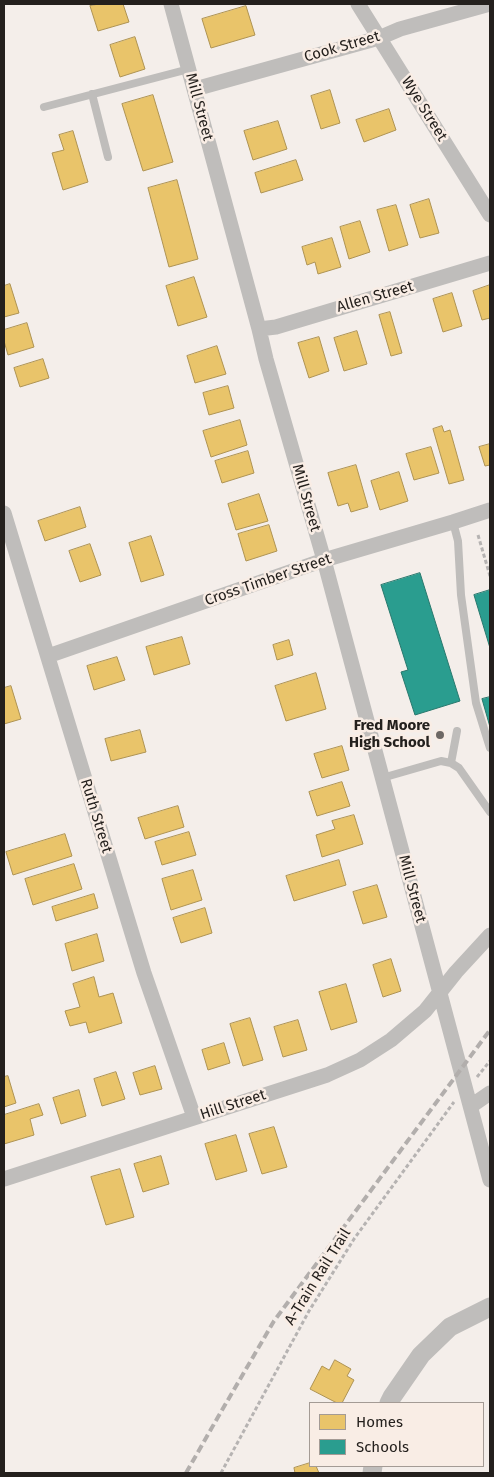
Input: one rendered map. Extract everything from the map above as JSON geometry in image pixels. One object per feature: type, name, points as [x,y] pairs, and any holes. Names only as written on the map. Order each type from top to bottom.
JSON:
[{"type":"street","name":"Mill Street","points":[[171,4],[260,329],[266,359],[324,560],[490,1180]]},
{"type":"street","name":"Wye Street","points":[[358,4],[490,215]]},
{"type":"street","name":"Cook Street","points":[[195,89],[379,38],[400,29],[490,4]]},
{"type":"street","name":"Allen Street","points":[[260,329],[276,327],[490,263]]},
{"type":"street","name":"Cross Timber Street","points":[[48,656],[324,560],[490,510]]},
{"type":"street","name":"Ruth Street","points":[[4,513],[144,973],[194,1117]]},
{"type":"street","name":"Hill Street","points":[[4,1179],[327,1075],[360,1060],[391,1040],[418,1017],[490,935]]},
{"type":"street","points":[[471,1106],[490,1093]]},
{"type":"street","points":[[390,1402],[421,1355],[450,1327],[490,1307]]},
{"type":"lane","points":[[44,107],[189,69]]},
{"type":"lane","points":[[92,94],[108,157]]},
{"type":"lane","points":[[453,522],[458,541],[461,595],[476,703],[490,748]]},
{"type":"lane","points":[[452,763],[457,731]]},
{"type":"lane","points":[[382,778],[441,760],[452,763],[458,768],[490,812]]},
{"type":"path","points":[[478,535],[490,576]]},
{"type":"path","points":[[481,1072],[490,1061]]},
{"type":"path","name":"A-Train Rail Trail","points":[[221,1473],[309,1311],[344,1255],[453,1104]]},
{"type":"building: Homes","points":[[123,4],[129,22],[98,31],[90,6]]},
{"type":"building: Homes","points":[[246,6],[255,35],[211,48],[202,19]]},
{"type":"building: Homes","points":[[135,37],[145,69],[120,77],[110,45]]},
{"type":"building: Homes","points":[[330,90],[340,123],[321,129],[311,96]]},
{"type":"building: Homes","points":[[153,95],[173,162],[143,171],[122,104]]},
{"type":"building: Homes","points":[[389,109],[396,130],[364,142],[356,120]]},
{"type":"building: Homes","points":[[278,121],[287,149],[253,160],[244,131]]},
{"type":"building: Homes","points":[[73,131],[88,182],[63,190],[52,153],[64,150],[59,135]]},
{"type":"building: Homes","points":[[296,160],[303,180],[261,193],[255,173]]},
{"type":"building: Homes","points":[[177,180],[198,259],[169,267],[148,188]]},
{"type":"building: Homes","points":[[429,199],[439,233],[420,238],[410,205]]},
{"type":"building: Homes","points":[[396,205],[408,245],[389,251],[377,210]]},
{"type":"building: Homes","points":[[360,221],[370,252],[349,259],[340,227]]},
{"type":"building: Homes","points":[[332,238],[341,267],[318,274],[315,262],[307,265],[302,247]]},
{"type":"building: Homes","points":[[194,277],[207,317],[178,326],[166,286]]},
{"type":"building: Homes","points":[[10,284],[19,313],[4,317],[4,286]]},
{"type":"building: Homes","points":[[490,285],[490,318],[482,320],[473,291]]},
{"type":"building: Homes","points":[[452,293],[462,326],[443,332],[433,299]]},
{"type":"building: Homes","points":[[390,312],[402,353],[391,356],[379,315]]},
{"type":"building: Homes","points":[[27,323],[34,347],[8,355],[4,341],[4,330]]},
{"type":"building: Homes","points":[[357,331],[367,364],[344,371],[334,338]]},
{"type":"building: Homes","points":[[319,337],[329,371],[309,378],[298,343]]},
{"type":"building: Homes","points":[[217,346],[226,374],[195,383],[187,356]]},
{"type":"building: Homes","points":[[43,359],[49,378],[20,387],[14,368]]},
{"type":"building: Homes","points":[[228,386],[234,408],[209,415],[203,393]]},
{"type":"building: Homes","points":[[240,420],[247,445],[211,457],[203,431]]},
{"type":"building: Homes","points":[[442,426],[444,432],[450,430],[464,480],[449,484],[433,429]]},
{"type":"building: Homes","points":[[490,444],[490,465],[485,466],[479,447]]},
{"type":"building: Homes","points":[[431,447],[439,473],[414,480],[406,454]]},
{"type":"building: Homes","points":[[248,451],[254,473],[222,483],[215,461]]},
{"type":"building: Homes","points":[[356,465],[368,507],[351,512],[348,503],[338,506],[328,473]]},
{"type":"building: Homes","points":[[399,472],[408,501],[380,510],[371,481]]},
{"type":"building: Homes","points":[[259,494],[268,521],[236,530],[228,504]]},
{"type":"building: Homes","points":[[80,507],[86,527],[45,541],[38,521]]},
{"type":"building: Homes","points":[[269,525],[277,551],[246,561],[238,534]]},
{"type":"building: Homes","points":[[151,536],[164,575],[141,582],[129,543]]},
{"type":"building: Homes","points":[[90,544],[101,575],[80,582],[69,551]]},
{"type":"building: Homes","points":[[182,637],[190,664],[154,675],[146,647]]},
{"type":"building: Homes","points":[[289,640],[293,655],[277,660],[273,645]]},
{"type":"building: Homes","points":[[117,657],[125,680],[94,690],[87,666]]},
{"type":"building: Homes","points":[[316,673],[326,709],[286,721],[275,686]]},
{"type":"building: Homes","points":[[11,686],[21,719],[4,724],[4,688]]},
{"type":"building: Homes","points":[[140,730],[146,752],[111,761],[105,739]]},
{"type":"building: Homes","points":[[342,746],[349,770],[322,778],[314,754]]},
{"type":"building: Homes","points":[[342,782],[350,806],[317,816],[309,792]]},
{"type":"building: Homes","points":[[178,806],[184,827],[145,839],[138,818]]},
{"type":"building: Homes","points":[[354,815],[363,844],[322,857],[316,835],[335,829],[332,821]]},
{"type":"building: Homes","points":[[189,832],[196,855],[162,865],[155,842]]},
{"type":"building: Homes","points":[[65,834],[72,856],[13,875],[6,852]]},
{"type":"building: Homes","points":[[339,860],[346,885],[294,901],[286,876]]},
{"type":"building: Homes","points":[[74,864],[82,889],[33,905],[25,879]]},
{"type":"building: Homes","points":[[193,870],[202,900],[171,910],[162,879]]},
{"type":"building: Homes","points":[[377,885],[387,917],[363,924],[353,892]]},
{"type":"building: Homes","points":[[94,894],[98,908],[56,921],[52,907]]},
{"type":"building: Homes","points":[[205,908],[212,933],[181,943],[173,918]]},
{"type":"building: Homes","points":[[97,934],[104,961],[72,971],[65,944]]},
{"type":"building: Homes","points":[[391,959],[401,991],[383,997],[373,965]]},
{"type":"building: Homes","points":[[94,977],[99,997],[113,993],[122,1023],[89,1033],[86,1022],[70,1026],[65,1011],[80,1007],[73,984]]},
{"type":"building: Homes","points":[[346,984],[357,1022],[331,1030],[319,992]]},
{"type":"building: Homes","points":[[250,1018],[263,1060],[243,1066],[230,1024]]},
{"type":"building: Homes","points":[[298,1020],[307,1050],[283,1057],[274,1027]]},
{"type":"building: Homes","points":[[224,1043],[230,1063],[208,1070],[202,1050]]},
{"type":"building: Homes","points":[[155,1066],[162,1089],[140,1095],[133,1073]]},
{"type":"building: Homes","points":[[116,1072],[125,1099],[102,1106],[94,1079]]},
{"type":"building: Homes","points":[[8,1076],[16,1103],[4,1107],[4,1077]]},
{"type":"building: Homes","points":[[79,1090],[86,1116],[61,1124],[53,1098]]},
{"type":"building: Homes","points":[[39,1104],[43,1115],[30,1119],[34,1135],[4,1144],[4,1115]]},
{"type":"building: Homes","points":[[274,1127],[287,1167],[262,1174],[249,1134]]},
{"type":"building: Homes","points":[[236,1135],[247,1171],[216,1180],[205,1144]]},
{"type":"building: Homes","points":[[161,1156],[169,1184],[143,1192],[134,1164]]},
{"type":"building: Homes","points":[[120,1169],[134,1217],[106,1225],[91,1177]]},
{"type":"building: Homes","points":[[335,1360],[351,1369],[347,1376],[354,1380],[343,1402],[335,1402],[310,1389],[322,1366],[329,1370]]},
{"type":"building: Homes","points":[[309,1463],[309,1467],[316,1467],[319,1473],[295,1473],[294,1468]]},
{"type":"building: Schools","points":[[420,573],[460,701],[415,715],[401,672],[408,670],[381,585]]},
{"type":"building: Schools","points":[[490,590],[490,648],[474,595]]},
{"type":"building: Schools","points":[[490,697],[490,727],[482,699]]},
{"type":"railway","points":[[186,1473],[274,1321],[490,1030]]},
{"type":"place","name":"Fred Moore High School","points":[[440,735]]}]
